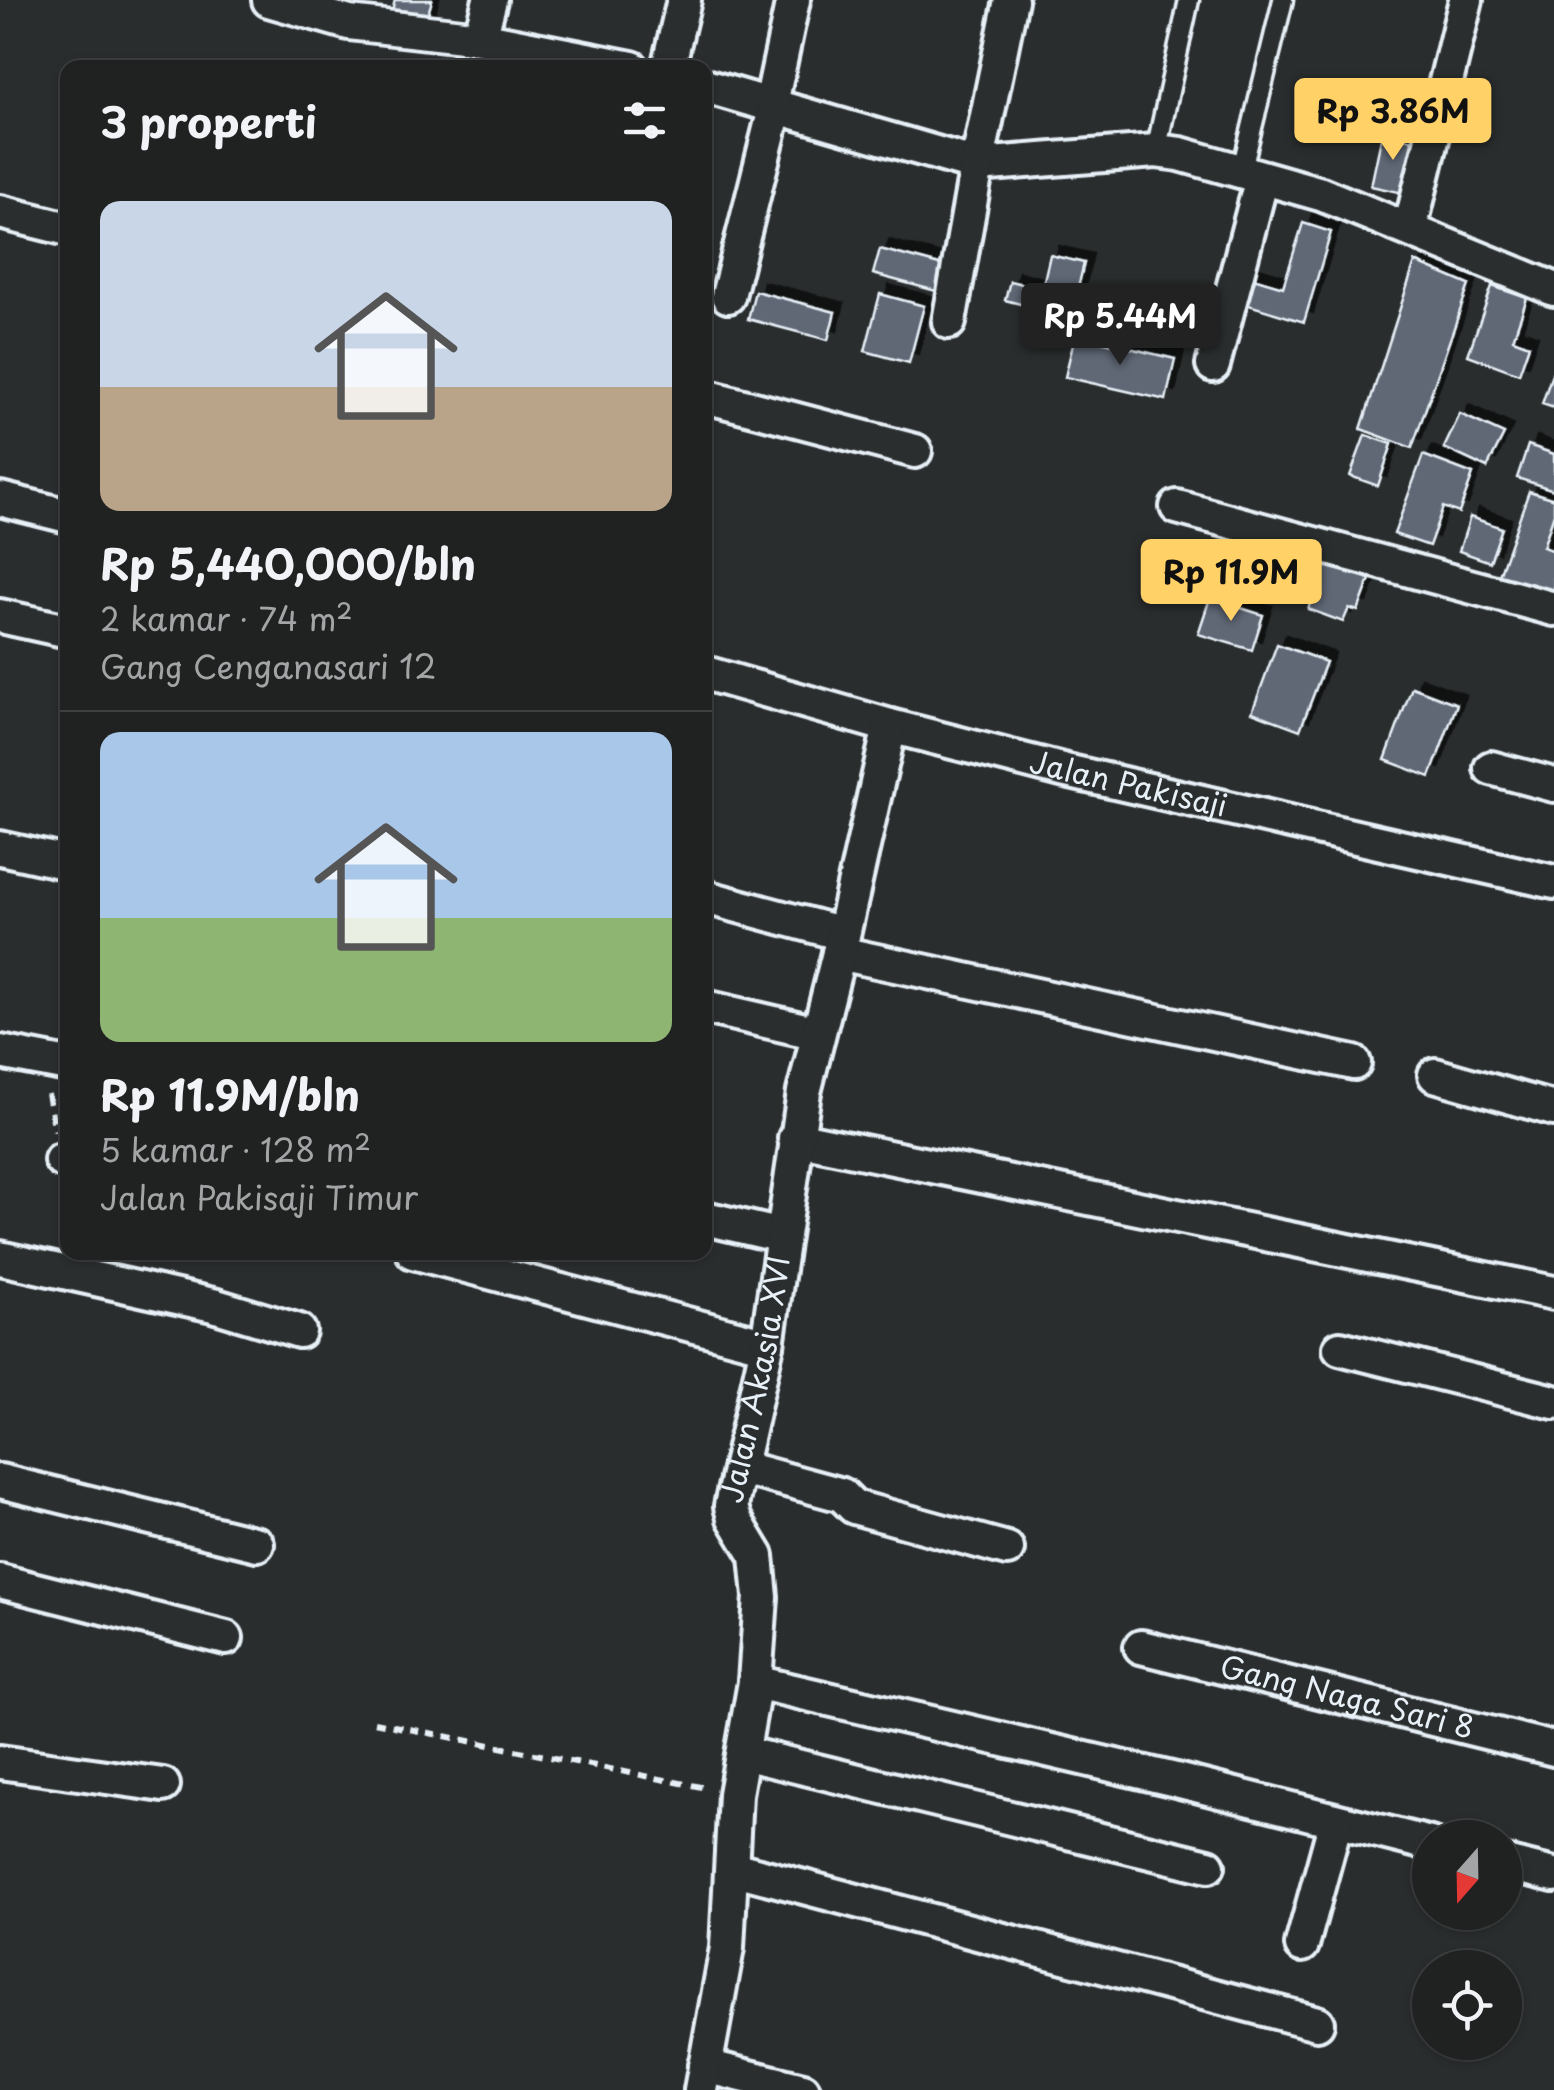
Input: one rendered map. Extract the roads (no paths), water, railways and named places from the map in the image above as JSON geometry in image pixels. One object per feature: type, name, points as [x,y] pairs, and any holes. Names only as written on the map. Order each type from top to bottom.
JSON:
[{"type":"street","points":[[480,38],[490,0]]},
{"type":"street","points":[[670,60],[684,0]]},
{"type":"street","points":[[728,296],[774,105],[793,0]]},
{"type":"street","points":[[949,322],[1011,0]]},
{"type":"street","points":[[1410,229],[1466,0]]},
{"type":"street","points":[[278,1],[348,23],[480,38],[591,60]]},
{"type":"street","points":[[712,88],[977,166],[1156,151],[1180,154],[1321,194],[1554,289]]},
{"type":"street","points":[[1213,365],[1252,176]]},
{"type":"street","points":[[0,212],[60,227]]},
{"type":"street","points":[[712,398],[915,451]]},
{"type":"street","points":[[0,499],[60,514]]},
{"type":"street","points":[[1176,507],[1554,609]]},
{"type":"street","points":[[0,616],[60,629]]},
{"type":"street","name":"Jalan Pakisaji","points":[[712,675],[1066,771],[1554,882]]},
{"type":"street","name":"Jalan Akasia XVI","points":[[703,2078],[726,1948],[736,1794],[755,1682],[761,1597],[760,1566],[734,1518],[732,1506],[767,1345],[795,1138],[890,726]]},
{"type":"street","points":[[1492,768],[1554,784]]},
{"type":"street","points":[[0,848],[60,861]]},
{"type":"street","points":[[712,900],[841,944],[1354,1063]]},
{"type":"street","points":[[712,1010],[818,1033]]},
{"type":"street","points":[[0,1052],[54,1062]]},
{"type":"street","points":[[1434,1075],[1554,1109]]},
{"type":"street","points":[[795,1138],[1554,1293]]},
{"type":"street","points":[[712,1220],[782,1236]]},
{"type":"street","points":[[0,1258],[212,1305],[299,1331]]},
{"type":"street","points":[[444,1260],[767,1345]]},
{"type":"street","points":[[1340,1348],[1554,1402]]},
{"type":"street","points":[[742,1468],[842,1495],[854,1507],[1007,1550]]},
{"type":"street","points":[[0,1481],[257,1544]]},
{"type":"street","points":[[0,1581],[226,1638]]},
{"type":"street","name":"Gang Naga Sari 8","points":[[1141,1647],[1554,1749]]},
{"type":"street","points":[[755,1682],[1412,1839]]},
{"type":"street","points":[[743,1753],[1208,1866]]},
{"type":"street","points":[[0,1762],[162,1785]]},
{"type":"street","points":[[1302,1945],[1336,1820]]},
{"type":"street","points":[[1522,1867],[1554,1875]]},
{"type":"street","points":[[732,1868],[1317,2023]]},
{"type":"street","points":[[703,2078],[802,2090]]},
{"type":"lane","points":[[1156,151],[1189,0]]},
{"type":"lane","points":[[1252,176],[1284,0]]}]
